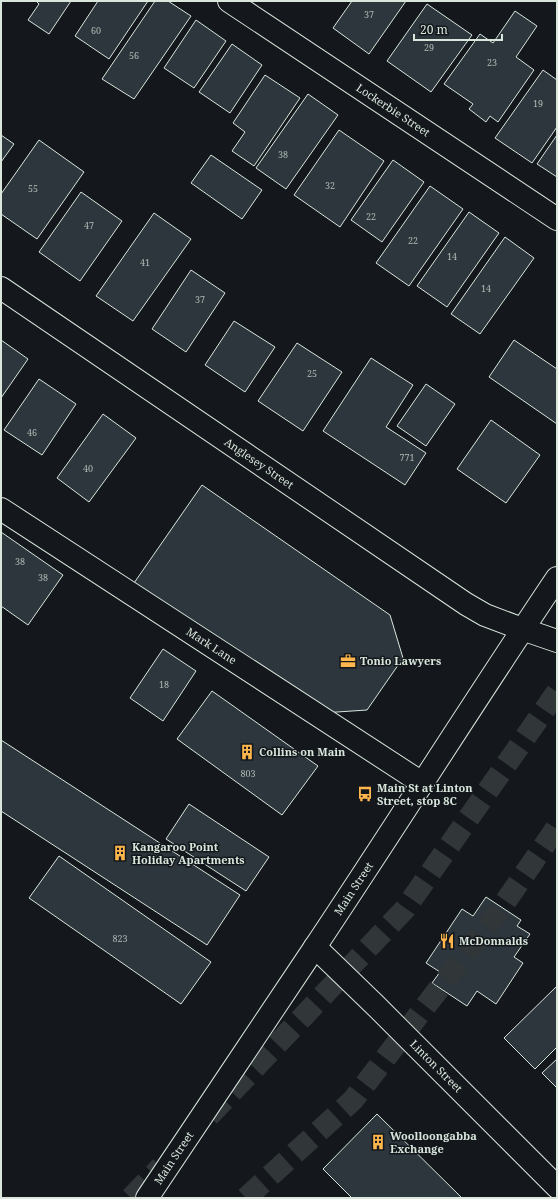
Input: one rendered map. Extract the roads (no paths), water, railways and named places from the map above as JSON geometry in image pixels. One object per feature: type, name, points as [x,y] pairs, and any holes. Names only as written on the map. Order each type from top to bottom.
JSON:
[{"type":"main road","name":"Lockerbie Street","points":[[229,1],[557,219]]},
{"type":"main road","name":"Anglesey Street","points":[[1,288],[471,607],[485,615],[557,641]]},
{"type":"main road","name":"Mark Lane","points":[[1,509],[422,783]]},
{"type":"main road","name":"Main Street","points":[[147,1198],[315,947],[522,629],[557,578]]},
{"type":"main road","name":"Linton Street","points":[[315,947],[557,1187]]},
{"type":"tunnel","points":[[209,1116],[405,909],[557,692]]},
{"type":"tunnel","points":[[246,1198],[353,1100],[499,911],[557,827]]},
{"type":"tunnel","points":[[131,1198],[161,1167]]},
{"type":"place","name":"Tonio Lawyers","points":[[348,661]]},
{"type":"place","name":"Collins on Main","points":[[247,752]]},
{"type":"place","name":"Main St at Linton Street, stop 8C","points":[[365,794]]},
{"type":"place","name":"Kangaroo Point Holiday Apartments","points":[[120,853]]},
{"type":"place","name":"McDonnalds","points":[[447,941]]},
{"type":"place","name":"Woolloongabba Exchange","points":[[378,1142]]}]
